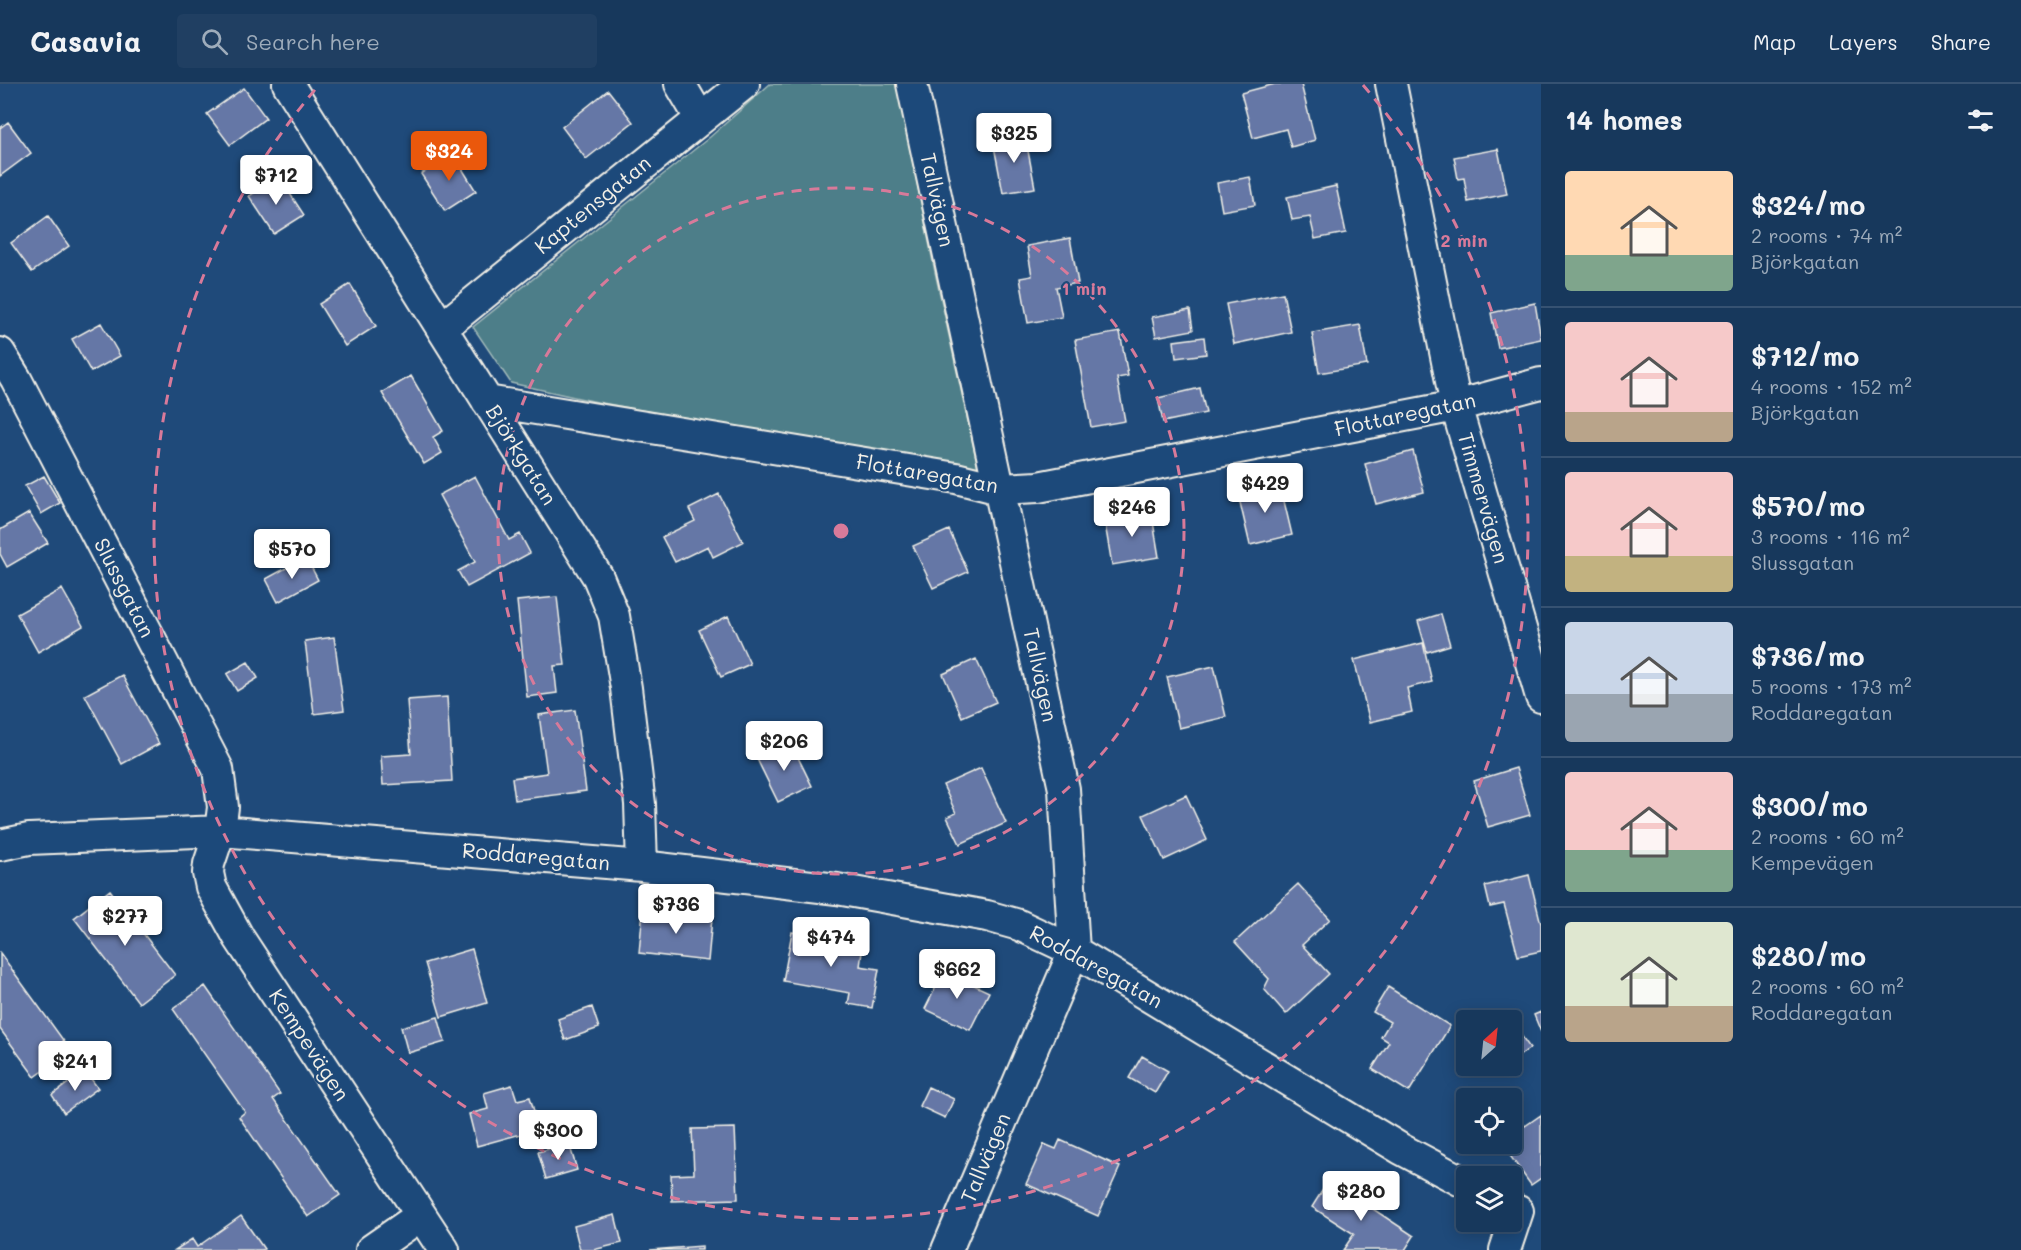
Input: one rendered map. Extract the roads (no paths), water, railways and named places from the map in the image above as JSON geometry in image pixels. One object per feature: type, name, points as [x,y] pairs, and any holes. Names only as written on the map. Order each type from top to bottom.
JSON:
[{"type":"street","name":"Björkgatan","points":[[288,84],[443,327],[598,577],[615,616],[626,688],[640,804],[642,866]]},
{"type":"street","points":[[681,84],[700,118]]},
{"type":"street","name":"Kaptensgatan","points":[[443,327],[744,84]]},
{"type":"street","name":"Tallvägen","points":[[912,84],[1065,789],[1074,951],[946,1250]]},
{"type":"street","name":"Timmervägen","points":[[1391,84],[1456,406],[1541,697]]},
{"type":"street","name":"Slussgatan","points":[[0,353],[21,389],[218,769],[223,807],[220,831]]},
{"type":"street","name":"Flottaregatan","points":[[487,401],[956,478],[1000,489],[1038,487],[1456,406],[1541,383]]},
{"type":"street","name":"Roddaregatan","points":[[0,845],[29,839],[220,831],[642,866],[837,889],[987,916],[1019,925],[1074,951],[1401,1149],[1456,1178]]},
{"type":"street","name":"Kempevägen","points":[[220,831],[209,864],[211,887],[239,938],[444,1250]]},
{"type":"street","points":[[1505,1250],[1524,1213]]},
{"type":"street","points":[[371,1250],[420,1216]]}]
